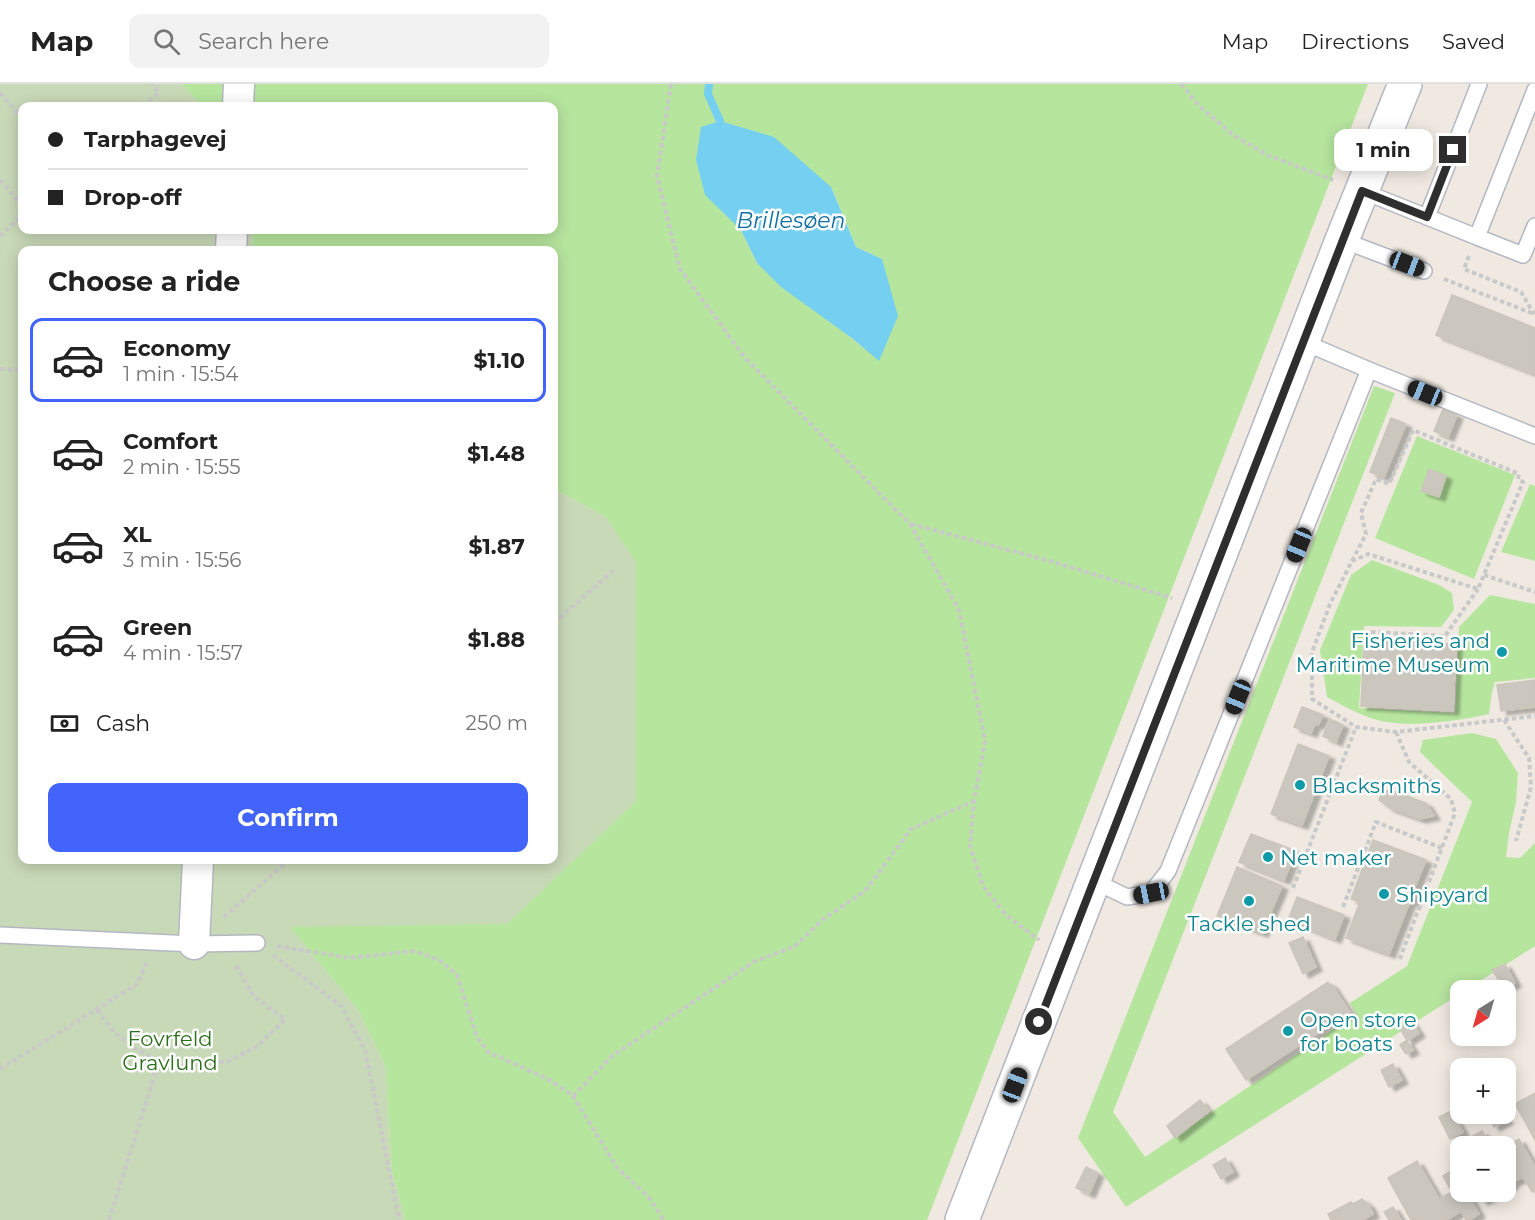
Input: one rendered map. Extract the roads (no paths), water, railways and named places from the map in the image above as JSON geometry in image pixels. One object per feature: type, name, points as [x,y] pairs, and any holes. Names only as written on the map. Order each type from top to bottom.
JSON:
[{"type":"main road","points":[[962,1220],[1342,240],[1405,84]]},
{"type":"street","points":[[238,102],[239,84]]},
{"type":"street","points":[[194,944],[198,864]]},
{"type":"lane","points":[[1427,217],[1479,84]]},
{"type":"lane","points":[[1477,237],[1535,90]]},
{"type":"lane","points":[[1362,191],[1523,255],[1535,226]]},
{"type":"lane","points":[[1342,240],[1424,271]]},
{"type":"lane","points":[[1303,342],[1535,436]]},
{"type":"lane","points":[[1094,881],[1127,897],[1151,893],[1168,871],[1369,370]]},
{"type":"lane","points":[[0,935],[194,944],[257,943]]},
{"type":"water","name":"Brillesøen","points":[[720,121],[774,137],[831,187],[856,247],[882,259],[898,316],[879,361],[853,339],[781,287],[757,263],[741,230],[705,195],[696,160],[701,127]]},
{"type":"waterway","points":[[709,84],[708,94],[720,121]]},
{"type":"place","name":"Fisheries and Maritime Museum","points":[[1502,652]]},
{"type":"place","name":"Blacksmiths","points":[[1300,785]]},
{"type":"place","name":"Net maker","points":[[1268,857]]},
{"type":"place","name":"Shipyard","points":[[1384,894]]},
{"type":"place","name":"Tackle shed","points":[[1249,901]]},
{"type":"place","name":"Open store for boats","points":[[1288,1031]]},
{"type":"park label","name":"Fovrfeld Gravlund","points":[[170,1050]]}]
